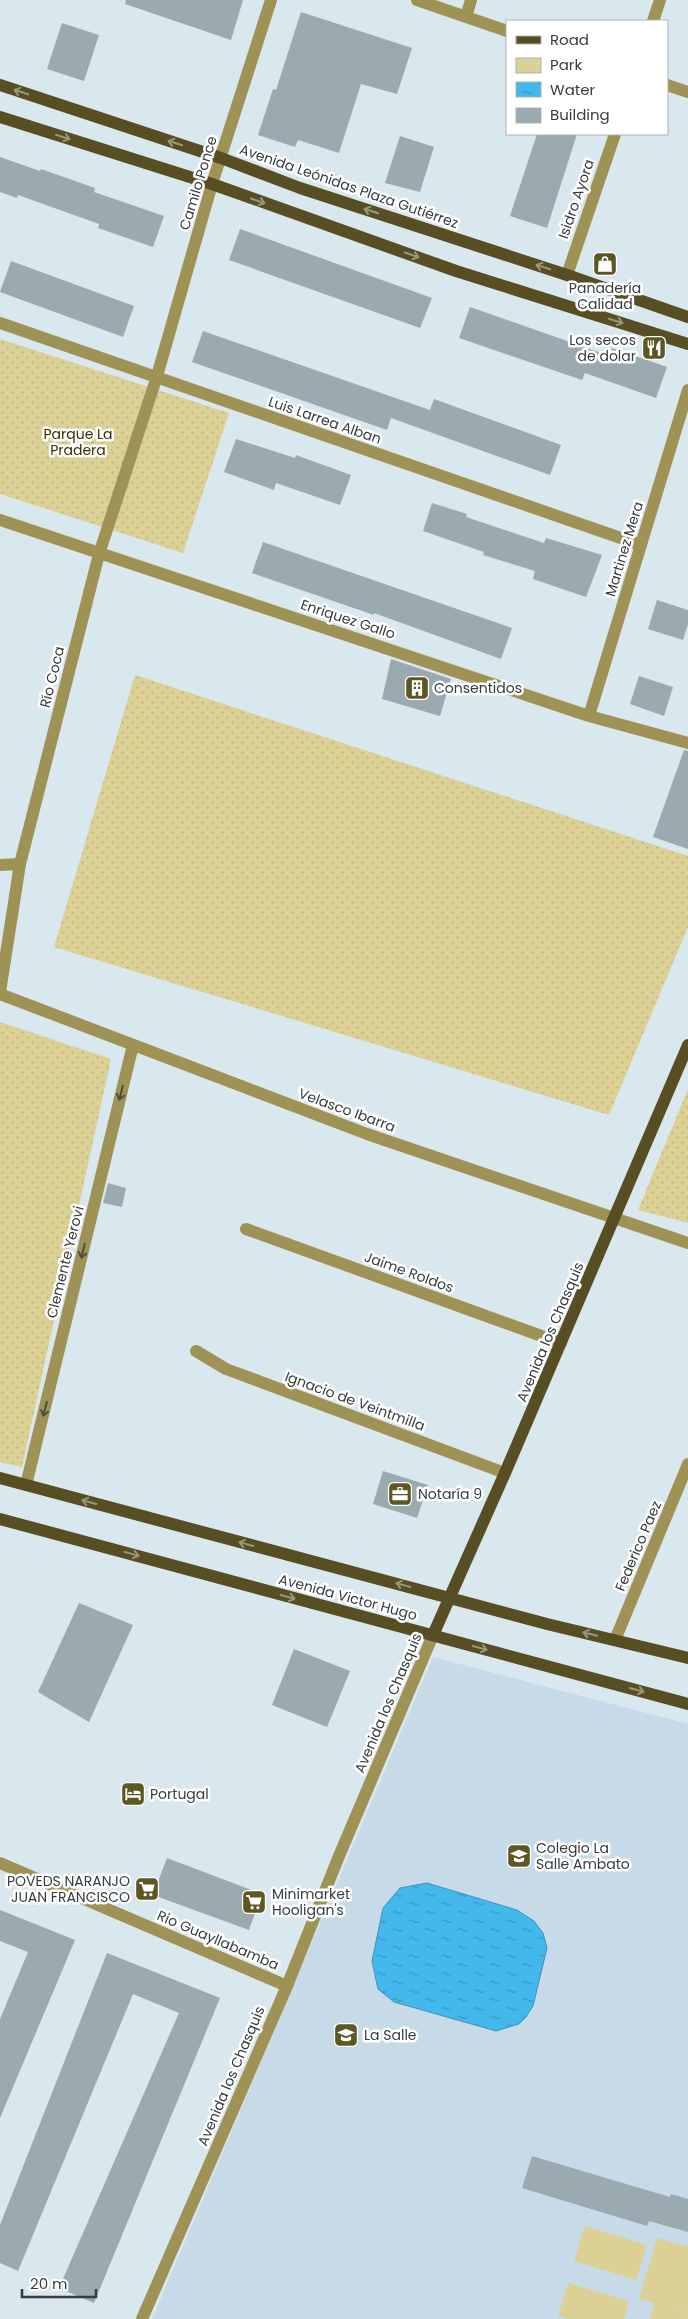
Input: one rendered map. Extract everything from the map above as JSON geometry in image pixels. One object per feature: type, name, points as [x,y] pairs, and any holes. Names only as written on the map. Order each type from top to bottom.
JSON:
[{"type":"main road","name":"Avenida Leónidas Plaza Gutiérrez","points":[[0,85],[221,158],[300,188],[567,275],[688,317]]},
{"type":"main road","points":[[0,117],[212,184],[456,271],[688,344]]},
{"type":"main road","name":"Avenida los Chasquis","points":[[433,1636],[505,1473],[688,1045]]},
{"type":"main road","name":"Avenida Victor Hugo","points":[[0,1478],[547,1624],[688,1658]]},
{"type":"main road","name":"Avenida Victor Hugo","points":[[0,1519],[688,1704]]},
{"type":"street","name":"Camilo Ponce","points":[[157,376],[212,184],[271,0]]},
{"type":"street","points":[[417,0],[506,31]]},
{"type":"street","points":[[466,17],[471,0]]},
{"type":"street","points":[[653,20],[660,0]]},
{"type":"street","points":[[668,85],[688,92]]},
{"type":"street","name":"Isidro Ayora","points":[[567,275],[615,135]]},
{"type":"street","name":"Luis Larrea Alban","points":[[0,323],[641,545]]},
{"type":"street","name":"Río Coca","points":[[0,993],[20,864],[99,554],[157,376]]},
{"type":"street","name":"Martinez Mera","points":[[589,716],[688,390]]},
{"type":"street","name":"Enriquez Gallo","points":[[0,520],[589,716],[688,743]]},
{"type":"street","points":[[0,865],[20,864]]},
{"type":"street","name":"Velasco Ibarra","points":[[0,993],[367,1134],[688,1243]]},
{"type":"street","name":"Clemente Yerovi","points":[[26,1485],[133,1045]]},
{"type":"street","name":"Jaime Roldos","points":[[246,1229],[561,1343]]},
{"type":"street","name":"Ignacio de Veintmilla","points":[[196,1351],[226,1369],[505,1473]]},
{"type":"street","name":"Federico Paez","points":[[615,1640],[688,1464]]},
{"type":"street","name":"Avenida los Chasquis","points":[[142,2319],[287,1986],[339,1856],[433,1636]]},
{"type":"street","name":"Rio Guayllabamba","points":[[0,1863],[287,1986]]},
{"type":"shaded area","name":"Colegio La Salle Ambato","points":[[433,1657],[688,1724],[688,2319],[152,2319]]},
{"type":"green space","name":"Parque La Pradera","points":[[0,339],[229,413],[183,553],[0,494]]},
{"type":"green space","points":[[135,675],[688,856],[688,927],[609,1115],[54,947]]},
{"type":"green space","points":[[0,1022],[111,1059],[22,1467],[0,1462]]},
{"type":"green space","points":[[688,1089],[688,1223],[638,1210]]},
{"type":"green space","points":[[585,2226],[647,2245],[636,2280],[574,2261]]},
{"type":"green space","points":[[657,2238],[688,2247],[688,2312],[676,2310],[688,2313],[688,2319],[650,2319],[655,2303],[639,2299]]},
{"type":"green space","points":[[568,2283],[629,2301],[624,2319],[568,2319],[558,2316]]},
{"type":"water","points":[[427,1883],[517,1910],[534,1921],[543,1933],[547,1948],[533,2006],[519,2024],[496,2031],[394,2002],[378,1989],[372,1961],[383,1908],[400,1888]]},
{"type":"building","points":[[126,0],[243,0],[231,40],[125,4]]},
{"type":"building","points":[[301,12],[412,48],[397,94],[361,84],[339,153],[298,140],[295,147],[258,135],[273,89],[276,90]]},
{"type":"building","points":[[62,23],[99,35],[84,81],[47,69]]},
{"type":"building","points":[[537,135],[577,135],[547,228],[510,216]]},
{"type":"building","points":[[400,136],[434,147],[420,192],[385,183]]},
{"type":"building","points":[[0,157],[95,188],[94,192],[164,216],[153,247],[98,228],[99,224],[18,195],[17,198],[0,192]]},
{"type":"building","points":[[240,229],[432,298],[420,328],[229,260]]},
{"type":"building","points":[[11,261],[134,306],[123,337],[0,292]]},
{"type":"building","points":[[470,307],[610,356],[612,348],[667,367],[656,398],[585,373],[582,380],[459,338]]},
{"type":"building","points":[[203,331],[430,410],[434,399],[561,445],[550,475],[391,418],[387,430],[192,362]]},
{"type":"building","points":[[236,439],[295,458],[296,455],[351,475],[340,505],[276,483],[274,490],[224,472]]},
{"type":"building","points":[[432,503],[467,514],[466,517],[544,543],[546,538],[602,555],[586,597],[533,579],[535,571],[483,555],[484,552],[423,531]]},
{"type":"building","points":[[263,542],[512,628],[501,659],[374,613],[374,615],[252,573]]},
{"type":"building","points":[[657,600],[688,610],[688,624],[683,640],[648,629]]},
{"type":"building","name":"Consentidos","points":[[391,659],[451,679],[440,716],[382,699]]},
{"type":"building","points":[[639,676],[673,687],[664,716],[630,704]]},
{"type":"building","points":[[684,750],[688,751],[688,849],[653,837]]},
{"type":"building","points":[[108,1183],[126,1188],[122,1207],[103,1203]]},
{"type":"building","name":"Notaría 9","points":[[383,1471],[428,1485],[417,1518],[373,1504]]},
{"type":"building","points":[[79,1603],[133,1625],[89,1722],[38,1692]]},
{"type":"building","points":[[294,1649],[350,1671],[327,1727],[272,1705]]},
{"type":"building","points":[[167,1858],[262,1894],[249,1930],[153,1895]]},
{"type":"building","points":[[0,1910],[75,1940],[0,2118],[0,2019],[28,1952],[0,1941]]},
{"type":"building","points":[[107,1953],[220,1998],[94,2303],[59,2288],[179,2013],[133,1994],[18,2271],[0,2263],[0,2225]]},
{"type":"building","points":[[532,2156],[670,2197],[671,2194],[688,2199],[688,2232],[649,2221],[647,2226],[522,2188]]},
{"type":"place","name":"Panadería Calidad","points":[[605,264]]},
{"type":"place","name":"Los secos de dolar","points":[[654,348]]},
{"type":"place","name":"Consentidos","points":[[417,688]]},
{"type":"place","name":"Notaría 9","points":[[400,1494]]},
{"type":"place","name":"Portugal","points":[[133,1794]]},
{"type":"place","name":"Colegio La Salle Ambato","points":[[519,1856]]},
{"type":"place","name":"POVEDS NARANJO JUAN FRANCISCO","points":[[147,1889]]},
{"type":"place","name":"Minimarket Hooligan's","points":[[254,1902]]},
{"type":"place","name":"La Salle","points":[[346,2035]]}]
